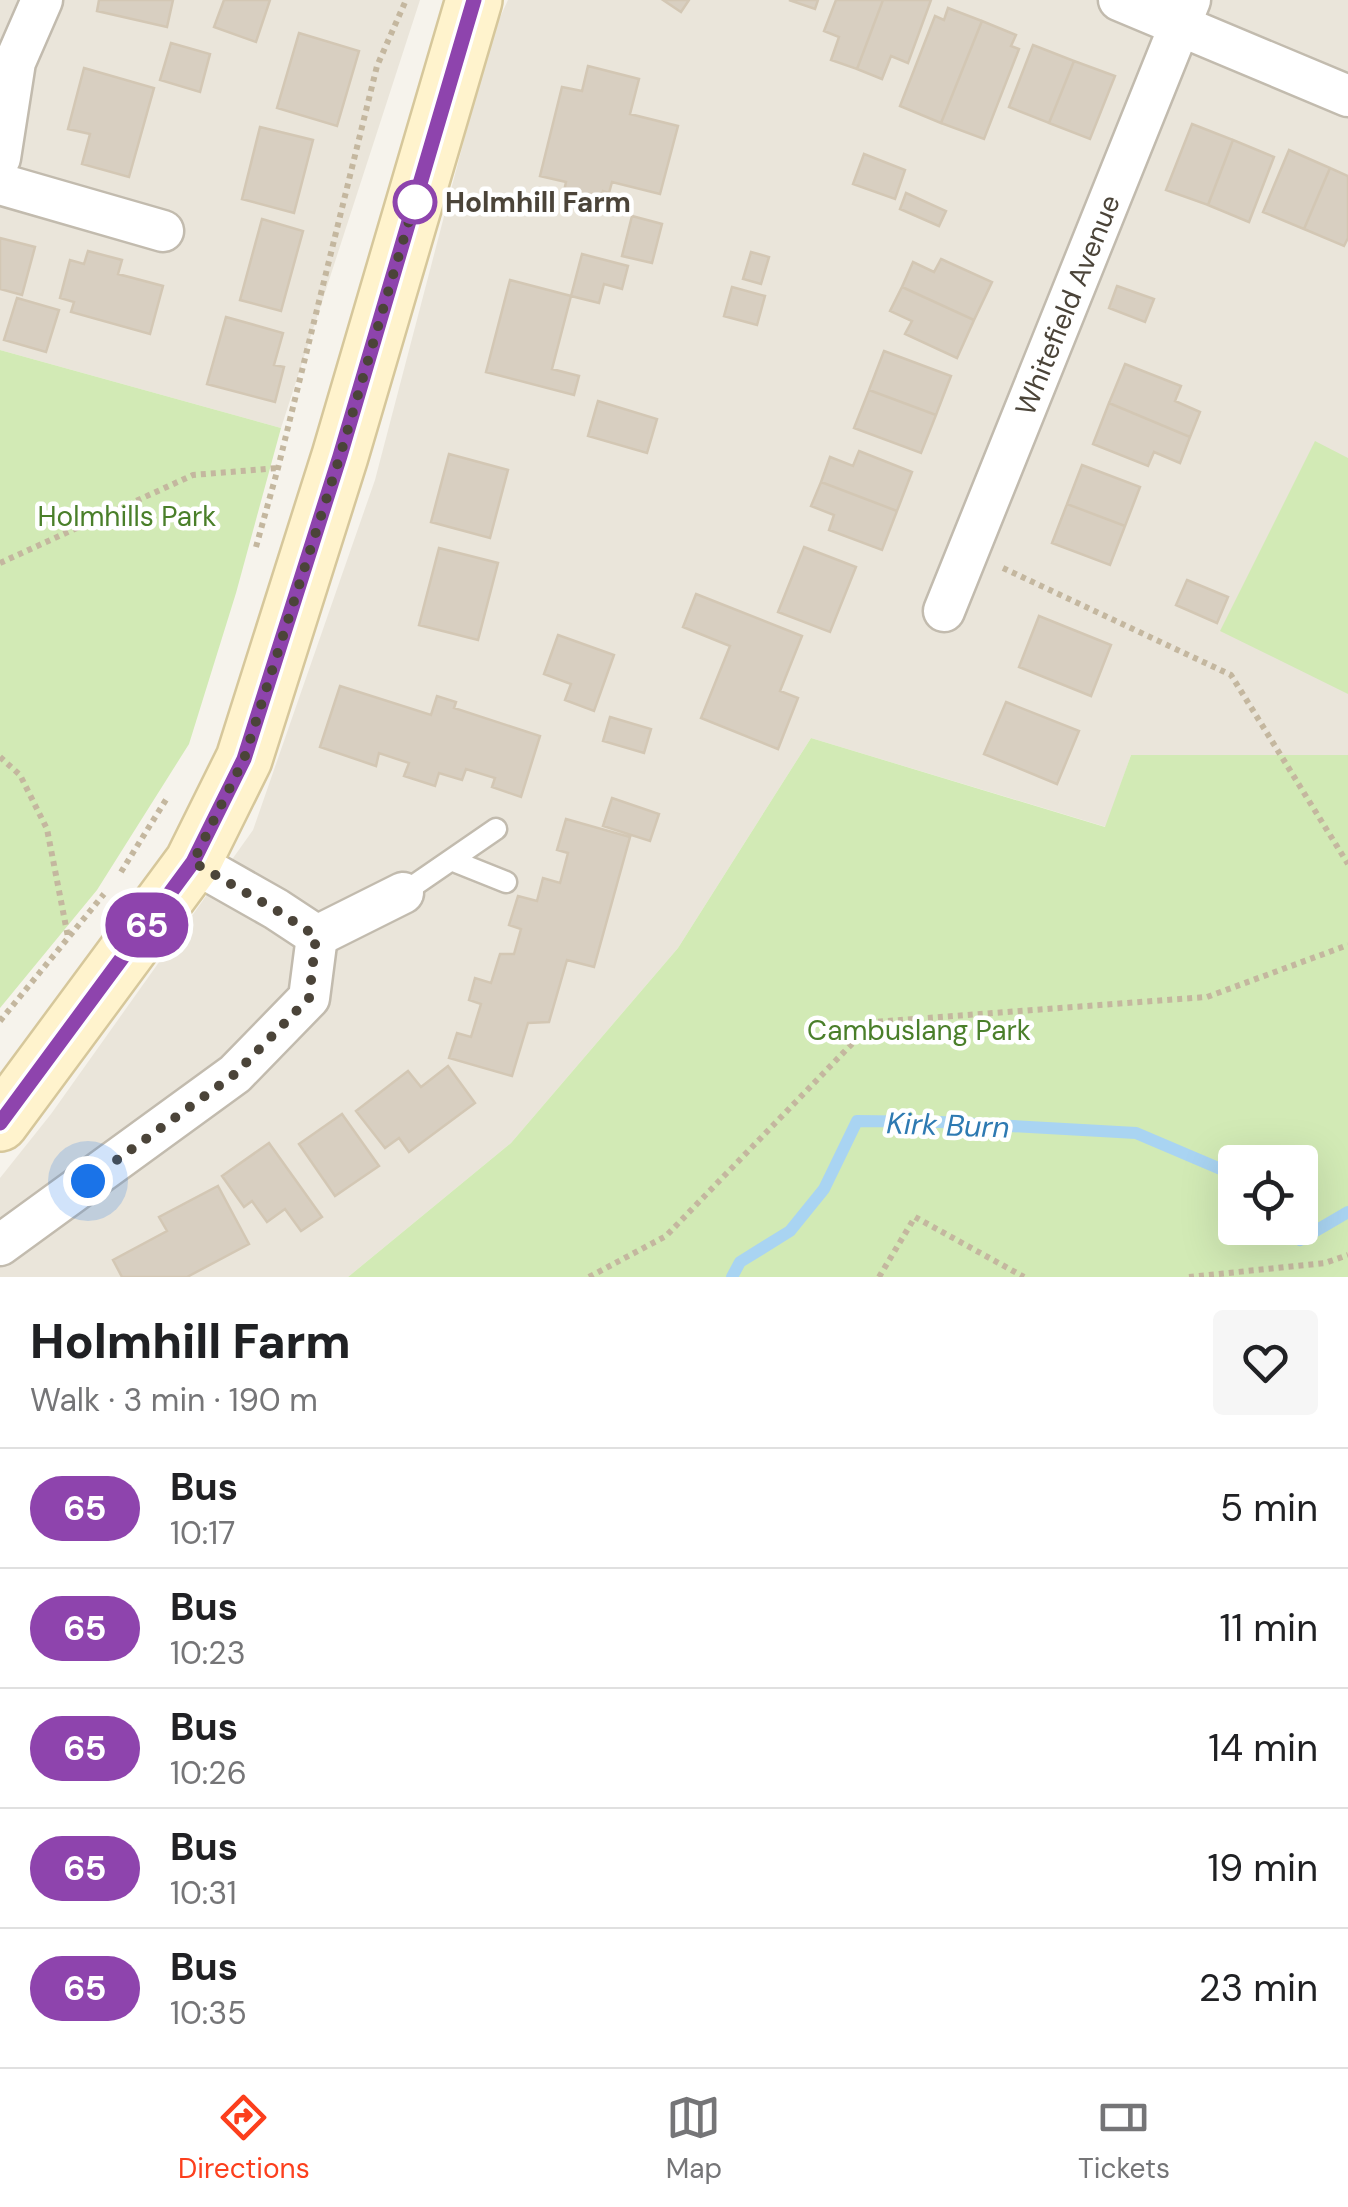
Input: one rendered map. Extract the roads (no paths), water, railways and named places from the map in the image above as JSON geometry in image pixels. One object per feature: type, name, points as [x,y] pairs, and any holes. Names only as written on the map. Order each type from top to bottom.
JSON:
[{"type":"main road","points":[[0,1123],[193,862],[244,759],[340,456],[474,0]]},
{"type":"street","points":[[0,158],[15,62],[42,0]]},
{"type":"street","points":[[1119,0],[1184,12],[1348,96]]},
{"type":"street","name":"Whitefield Avenue","points":[[944,611],[1184,12]]},
{"type":"street","points":[[0,184],[163,231]]},
{"type":"street","points":[[193,862],[316,936]]},
{"type":"street","points":[[316,936],[402,893]]},
{"type":"street","points":[[0,1245],[235,1074],[309,998],[316,936]]},
{"type":"lane","points":[[402,893],[496,829]]},
{"type":"lane","points":[[451,860],[506,882]]},
{"type":"waterway","name":"Kirk Burn","points":[[732,1277],[740,1262],[790,1231],[824,1189],[857,1121],[1136,1133],[1218,1168]]},
{"type":"waterway","name":"Kirk Burn","points":[[1318,1230],[1348,1212]]},
{"type":"place","name":"Holmhill Farm","points":[[415,202]]},
{"type":"park label","name":"Holmhills Park","points":[[127,516]]},
{"type":"park label","name":"Cambuslang Park","points":[[919,1030]]}]
